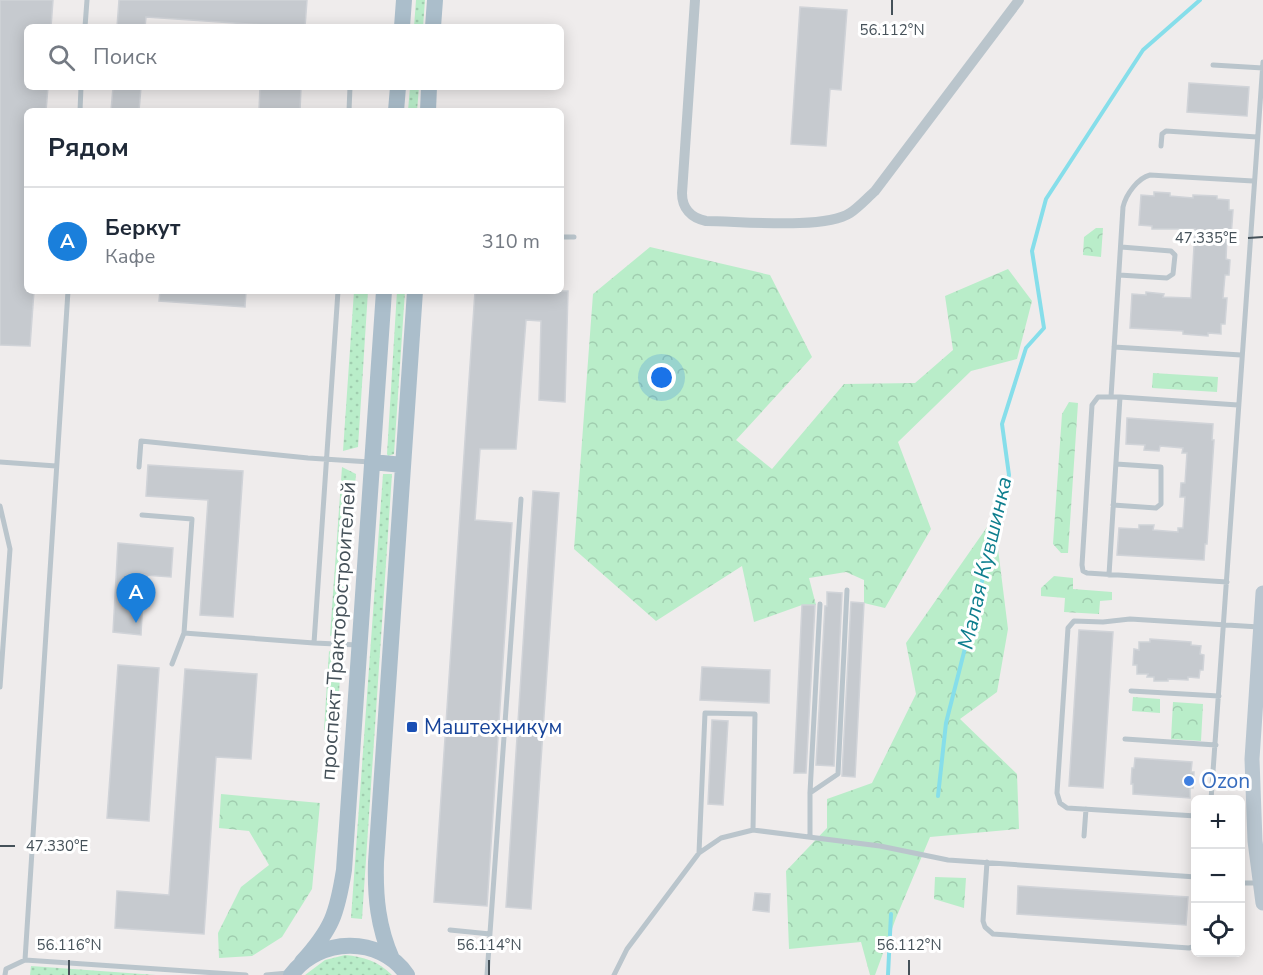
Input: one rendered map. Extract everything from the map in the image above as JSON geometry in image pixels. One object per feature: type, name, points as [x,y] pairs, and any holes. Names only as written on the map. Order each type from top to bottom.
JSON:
[{"type":"main road","points":[[402,24],[404,0]]},
{"type":"main road","points":[[433,24],[435,0]]},
{"type":"main road","points":[[396,108],[398,90]]},
{"type":"main road","points":[[428,108],[429,90]]},
{"type":"main road","name":"проспект Тракторостроителей","points":[[296,970],[321,942],[331,924],[339,900],[344,870],[384,294]]},
{"type":"main road","points":[[392,959],[384,940],[377,912],[376,871],[415,294]]},
{"type":"main road","points":[[372,462],[403,465]]},
{"type":"main road","points":[[296,970],[319,952],[337,946],[356,945],[375,950],[392,959],[407,974]]},
{"type":"street","points":[[695,0],[682,193],[685,208],[693,216],[706,221],[800,223],[827,221],[849,214],[875,191],[1019,0]]},
{"type":"street","points":[[1263,594],[1260,627],[1258,759],[1252,801],[1263,903]]},
{"type":"lane","points":[[85,24],[87,0]]},
{"type":"lane","points":[[1211,795],[1263,62]]},
{"type":"lane","points":[[1213,65],[1263,68]]},
{"type":"lane","points":[[80,108],[81,90]]},
{"type":"lane","points":[[349,108],[350,90]]},
{"type":"lane","points":[[1161,146],[1162,134],[1166,131],[1257,137]]},
{"type":"lane","points":[[1111,397],[1125,200],[1145,176],[1253,182]]},
{"type":"lane","points":[[564,237],[574,237]]},
{"type":"lane","points":[[1119,274],[1167,278],[1173,274],[1175,255],[1171,251],[1120,247]]},
{"type":"lane","points":[[25,960],[68,294]]},
{"type":"lane","points":[[314,643],[338,294]]},
{"type":"lane","points":[[1114,347],[1241,355]]},
{"type":"lane","points":[[1227,582],[1087,573],[1083,571],[1082,565],[1092,405],[1098,397],[1238,405]]},
{"type":"lane","points":[[1109,575],[1120,397]]},
{"type":"lane","points":[[139,467],[141,441],[372,462]]},
{"type":"lane","points":[[0,462],[56,466]]},
{"type":"lane","points":[[1113,505],[1159,507],[1163,470],[1160,467],[1116,464]]},
{"type":"lane","points":[[487,975],[521,500]]},
{"type":"lane","points":[[0,506],[10,549],[0,687]]},
{"type":"lane","points":[[142,515],[192,519],[184,633],[172,664]]},
{"type":"lane","points":[[810,793],[838,774],[847,590]]},
{"type":"lane","points":[[810,837],[810,793],[820,604]]},
{"type":"lane","points":[[1191,816],[1086,809],[1063,806],[1060,803],[1057,794],[1069,624],[1074,621],[1102,622],[1130,619],[1260,627]]},
{"type":"lane","points":[[184,633],[359,645]]},
{"type":"lane","points":[[1131,691],[1219,696]]},
{"type":"lane","points":[[699,853],[705,713],[755,714],[753,831]]},
{"type":"lane","points":[[1125,739],[1216,745]]},
{"type":"lane","points":[[1084,836],[1086,809]]},
{"type":"lane","points":[[614,975],[627,949],[699,853],[721,838],[734,834],[753,831],[810,837],[880,846],[948,860],[1191,877]]},
{"type":"lane","points":[[987,862],[983,921],[985,927],[993,933],[1191,948]]},
{"type":"lane","points":[[1245,883],[1260,883]]},
{"type":"lane","points":[[450,930],[490,934]]},
{"type":"lane","points":[[5,975],[6,969],[25,960],[246,975]]},
{"type":"lane","points":[[266,975],[296,970]]},
{"type":"green space","points":[[416,0],[425,0],[423,24],[414,24]]},
{"type":"green space","points":[[410,90],[419,90],[417,108],[408,108]]},
{"type":"green space","points":[[1096,228],[1103,228],[1101,257],[1083,255],[1084,237]]},
{"type":"green space","points":[[650,247],[770,275],[812,357],[736,440],[772,469],[844,384],[915,383],[953,350],[945,296],[1008,269],[1032,301],[1017,359],[971,371],[898,442],[931,529],[885,608],[864,603],[864,580],[846,572],[809,578],[816,605],[802,605],[754,622],[742,566],[656,621],[574,549],[593,294]]},
{"type":"green space","points":[[354,294],[368,294],[358,447],[343,451]]},
{"type":"green space","points":[[397,294],[405,294],[394,454],[388,456]]},
{"type":"green space","points":[[1153,373],[1218,377],[1217,392],[1152,388]]},
{"type":"green space","points":[[1069,402],[1078,403],[1068,553],[1061,553],[1053,544],[1062,414]]},
{"type":"green space","points":[[342,467],[356,474],[343,633],[330,636]]},
{"type":"green space","points":[[383,474],[392,474],[362,919],[351,918]]},
{"type":"green space","points":[[994,517],[1008,629],[997,692],[960,719],[1017,774],[1019,829],[930,837],[875,975],[870,975],[861,942],[789,949],[786,871],[827,828],[827,799],[872,783],[916,694],[906,643]]},
{"type":"green space","points":[[1054,576],[1073,578],[1073,589],[1112,592],[1112,600],[1100,601],[1099,614],[1064,612],[1065,598],[1041,596],[1041,588]]},
{"type":"green space","points":[[329,651],[341,657],[337,731],[324,730]]},
{"type":"green space","points":[[1133,697],[1160,699],[1160,713],[1132,711]]},
{"type":"green space","points":[[1173,702],[1203,704],[1201,741],[1171,739]]},
{"type":"green space","points":[[221,794],[320,803],[312,889],[282,937],[252,956],[219,958],[218,933],[241,887],[269,865],[249,831],[219,828]]},
{"type":"green space","points":[[935,877],[966,878],[964,908],[934,899]]},
{"type":"green space","points":[[345,955],[370,960],[392,975],[305,975],[325,960]]},
{"type":"green space","points":[[31,966],[156,975],[30,975]]},
{"type":"building","points":[[0,0],[53,0],[51,24],[24,24],[24,90],[48,90],[46,108],[24,108],[24,294],[34,294],[30,346],[0,345]]},
{"type":"building","points":[[119,0],[307,0],[305,24],[249,24],[146,17],[145,24],[117,24]]},
{"type":"building","points":[[800,7],[847,10],[841,90],[830,89],[826,146],[791,144]]},
{"type":"building","points":[[1189,83],[1249,87],[1247,116],[1187,112]]},
{"type":"building","points":[[113,90],[141,90],[139,108],[111,108]]},
{"type":"building","points":[[260,90],[301,90],[300,108],[259,108]]},
{"type":"building","points":[[1154,192],[1193,198],[1193,195],[1217,196],[1217,199],[1229,200],[1229,210],[1233,210],[1231,237],[1227,236],[1226,259],[1230,260],[1229,275],[1225,275],[1223,298],[1227,298],[1225,324],[1221,324],[1221,334],[1208,333],[1208,336],[1183,334],[1183,331],[1130,328],[1132,294],[1146,295],[1146,292],[1164,294],[1163,297],[1191,298],[1195,229],[1152,229],[1152,226],[1139,225],[1141,195],[1154,196]]},
{"type":"building","points":[[564,291],[568,291],[565,402],[539,400],[541,321],[526,320],[516,449],[480,449],[475,520],[512,523],[487,906],[434,902],[475,294],[564,294]]},
{"type":"building","points":[[160,294],[246,294],[245,307],[159,301]]},
{"type":"building","points":[[1127,418],[1213,424],[1212,440],[1214,440],[1204,560],[1117,555],[1119,528],[1139,529],[1139,525],[1154,525],[1153,530],[1178,532],[1178,528],[1183,528],[1185,497],[1180,497],[1181,483],[1185,483],[1187,453],[1182,453],[1183,448],[1160,446],[1159,451],[1144,450],[1145,445],[1126,444]]},
{"type":"building","points":[[148,465],[243,471],[233,617],[200,615],[208,500],[146,496]]},
{"type":"building","points":[[533,491],[559,493],[531,909],[506,907]]},
{"type":"building","points":[[118,543],[173,548],[171,577],[144,575],[141,635],[113,632]]},
{"type":"building","points":[[827,592],[842,593],[834,766],[816,765]]},
{"type":"building","points":[[851,602],[864,603],[855,777],[842,776]]},
{"type":"building","points":[[802,605],[815,605],[806,773],[794,773]]},
{"type":"building","points":[[1079,630],[1113,632],[1103,788],[1069,786]]},
{"type":"building","points":[[1150,639],[1191,642],[1191,645],[1201,646],[1200,654],[1204,655],[1203,670],[1200,670],[1199,678],[1154,681],[1154,677],[1147,677],[1148,674],[1137,674],[1137,665],[1133,665],[1134,649],[1139,650],[1139,642],[1150,642]]},
{"type":"building","points":[[118,665],[159,668],[149,821],[107,818]]},
{"type":"building","points":[[702,667],[770,670],[769,703],[700,700]]},
{"type":"building","points":[[185,669],[257,674],[251,759],[216,757],[204,934],[115,928],[117,891],[169,895]]},
{"type":"building","points":[[712,720],[728,721],[723,805],[708,804]]},
{"type":"building","points":[[1135,758],[1192,762],[1191,772],[1194,772],[1190,798],[1133,794],[1133,784],[1131,784]]},
{"type":"building","points":[[1018,886],[1188,897],[1186,925],[1017,914]]},
{"type":"building","points":[[755,893],[770,894],[769,912],[753,910]]},
{"type":"waterway","name":"Малая Кувшинка","points":[[938,796],[946,723],[1009,475],[1002,424],[1026,348],[1044,328],[1032,251],[1046,199],[1143,50],[1200,0]]},
{"type":"waterway","name":"Малая Кувшинка","points":[[888,975],[891,914]]},
{"type":"place","name":"Беркут","points":[[136,623]]},
{"type":"place","name":"Маштехникум","points":[[412,727]]},
{"type":"place","name":"Ozon","points":[[1189,781]]}]
